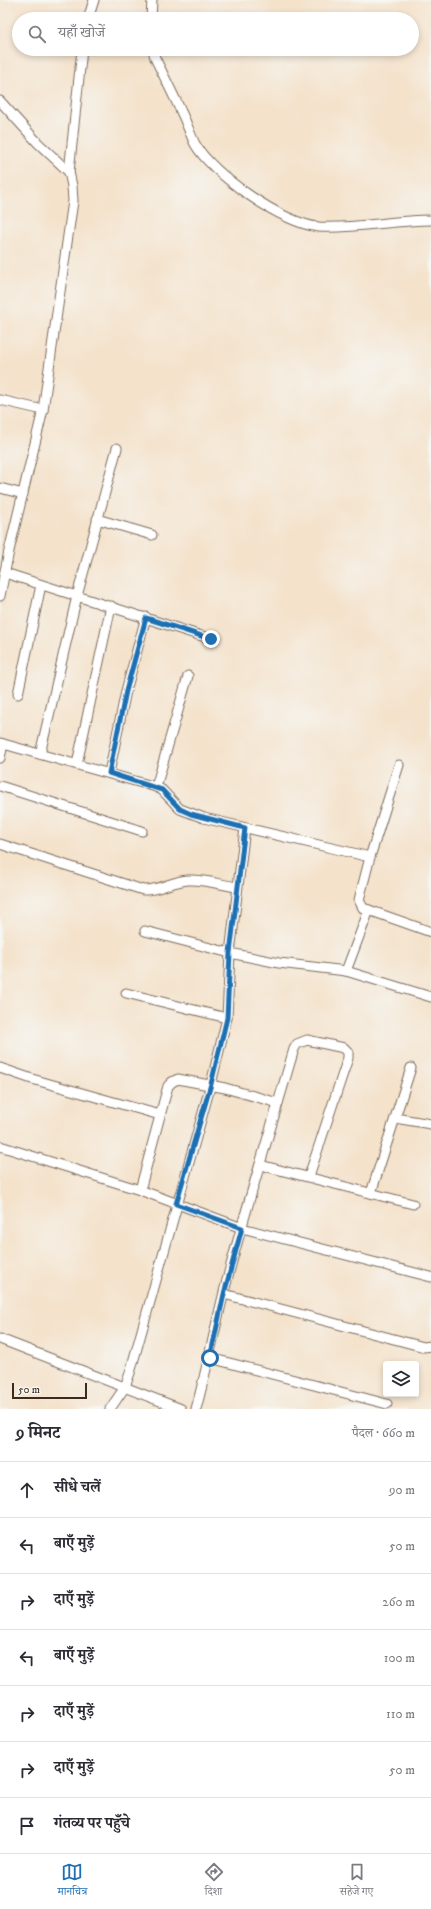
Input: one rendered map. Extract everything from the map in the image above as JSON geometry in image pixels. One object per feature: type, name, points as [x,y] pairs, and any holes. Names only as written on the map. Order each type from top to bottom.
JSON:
[{"type":"street","points":[[90,12],[94,0]]},
{"type":"street","points":[[151,12],[152,0]]},
{"type":"street","points":[[0,596],[5,574],[4,550],[23,494],[43,410],[73,201],[69,172],[81,56]]},
{"type":"street","points":[[155,56],[196,145],[219,172],[257,201],[301,222],[317,227],[336,227],[408,220],[431,220]]},
{"type":"street","points":[[0,102],[38,144],[69,172]]},
{"type":"street","points":[[0,400],[43,410]]},
{"type":"street","points":[[40,754],[77,596],[117,448]]},
{"type":"street","points":[[0,488],[23,494]]},
{"type":"street","points":[[97,518],[152,535]]},
{"type":"street","points":[[5,574],[111,606],[211,639]]},
{"type":"street","points":[[18,694],[41,585]]},
{"type":"street","points":[[76,764],[111,606]]},
{"type":"street","points":[[109,773],[126,691],[146,618]]},
{"type":"street","points":[[156,787],[188,676]]},
{"type":"street","points":[[0,758],[1,744],[40,754],[156,787],[162,790],[180,809],[191,814],[370,857]]},
{"type":"street","points":[[399,765],[370,857],[359,900],[363,908],[431,932]]},
{"type":"street","points":[[0,786],[142,831]]},
{"type":"street","points":[[110,1409],[125,1387],[211,1084],[227,1018],[230,953],[245,828]]},
{"type":"street","points":[[0,844],[143,890],[154,891],[181,881],[190,880],[237,887]]},
{"type":"street","points":[[346,971],[369,910]]},
{"type":"street","points":[[145,931],[230,953],[302,966],[346,971],[431,997]]},
{"type":"street","points":[[126,994],[227,1018]]},
{"type":"street","points":[[196,1409],[210,1358],[224,1294],[278,1103],[297,1044],[307,1040],[344,1048],[348,1052],[348,1058],[309,1176]]},
{"type":"street","points":[[0,1068],[32,1079],[160,1115]]},
{"type":"street","points":[[371,1193],[411,1068]]},
{"type":"street","points":[[140,1190],[168,1086],[172,1082],[178,1079],[211,1084],[278,1103]]},
{"type":"street","points":[[395,1118],[431,1124]]},
{"type":"street","points":[[0,1146],[140,1190],[242,1228],[431,1277]]},
{"type":"street","points":[[260,1165],[309,1176],[413,1204]]},
{"type":"street","points":[[224,1294],[424,1347],[431,1346]]},
{"type":"street","points":[[0,1339],[180,1409]]},
{"type":"street","points":[[210,1358],[387,1404]]},
{"type":"route","points":[[210,1358],[231,1264],[242,1228],[176,1204],[211,1084],[227,1018],[230,953],[245,828],[191,814],[180,809],[162,790],[109,773],[126,691],[146,618],[211,639]]}]
